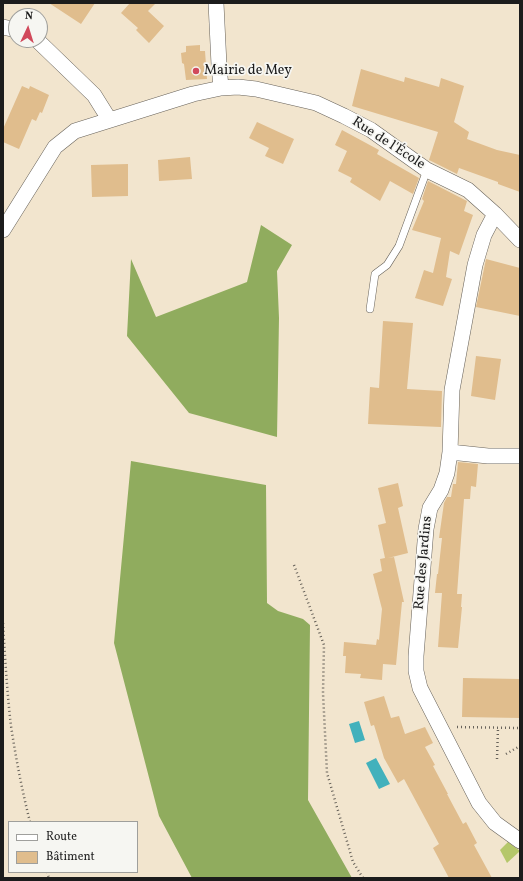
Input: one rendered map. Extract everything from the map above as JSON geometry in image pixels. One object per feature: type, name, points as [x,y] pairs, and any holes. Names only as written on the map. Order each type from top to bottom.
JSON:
[{"type":"street","points":[[216,3],[221,88]]},
{"type":"street","points":[[45,48],[94,95],[109,119]]},
{"type":"street","name":"Rue de l'École","points":[[3,230],[54,147],[75,131],[109,119],[193,94],[221,88],[256,89],[316,103],[344,116],[371,130],[427,170],[468,190],[495,214],[520,240]]},
{"type":"street","name":"Rue des Jardins","points":[[495,214],[484,235],[475,265],[452,390],[450,452],[447,472],[441,490],[430,508],[426,529],[416,671],[420,688],[479,803],[495,823],[520,841]]},
{"type":"street","points":[[450,452],[488,456],[520,456]]},
{"type":"lane","points":[[370,309],[375,274],[387,265],[399,246],[427,170]]},
{"type":"path","points":[[294,565],[313,620],[324,645],[322,694],[327,773],[353,862],[363,878]]},
{"type":"path","points":[[3,623],[11,727],[20,780],[30,821]]},
{"type":"path","points":[[440,727],[520,728]]},
{"type":"path","points":[[497,758],[498,728]]},
{"type":"path","points":[[506,754],[520,746]]},
{"type":"green space","points":[[261,225],[292,245],[277,271],[279,318],[277,437],[189,413],[127,336],[131,259],[156,317],[247,282]]},
{"type":"green space","points":[[131,461],[266,485],[267,603],[278,611],[303,619],[310,625],[308,800],[352,878],[192,878],[159,816],[114,643]]},
{"type":"green space","points":[[508,842],[520,851],[507,863],[500,850]]},
{"type":"water","points":[[359,721],[365,740],[355,743],[349,724]]},
{"type":"water","points":[[376,758],[390,784],[379,789],[366,763]]},
{"type":"building","points":[[49,3],[95,3],[81,24]]},
{"type":"building","points":[[130,3],[156,3],[148,11],[164,26],[149,43],[136,30],[138,28],[121,13]]},
{"type":"building","name":"Mairie de Mey","points":[[200,45],[200,51],[205,51],[207,79],[186,80],[181,53],[186,52],[186,46]]},
{"type":"building","points":[[361,69],[404,82],[405,77],[439,87],[441,78],[464,86],[454,122],[469,132],[467,139],[497,150],[520,155],[520,192],[498,184],[498,182],[459,168],[457,174],[429,160],[438,132],[352,106]]},
{"type":"building","points":[[22,86],[29,89],[30,86],[49,95],[42,113],[40,112],[36,121],[32,119],[19,149],[3,142],[3,129]]},
{"type":"building","points":[[257,122],[294,139],[283,164],[265,156],[269,148],[249,138]]},
{"type":"building","points":[[342,130],[379,150],[377,154],[419,178],[413,194],[390,181],[380,201],[350,182],[352,178],[338,171],[347,151],[335,145]]},
{"type":"building","points":[[190,157],[192,179],[159,181],[158,160]]},
{"type":"building","points":[[128,164],[128,196],[92,197],[91,165]]},
{"type":"building","points":[[428,181],[467,201],[464,211],[473,215],[459,255],[450,251],[446,277],[452,279],[443,306],[415,298],[424,270],[433,273],[441,238],[412,230],[424,201],[422,199]]},
{"type":"building","points":[[486,259],[520,268],[520,316],[476,307]]},
{"type":"building","points":[[383,321],[413,323],[407,389],[442,391],[441,427],[368,424],[370,387],[379,388]]},
{"type":"building","points":[[476,356],[501,359],[495,400],[471,396]]},
{"type":"building","points":[[458,462],[478,464],[476,487],[471,486],[470,499],[464,499],[457,594],[462,594],[458,648],[438,647],[442,593],[435,593],[442,538],[439,538],[444,503],[447,497],[451,497],[453,484],[456,484]]},
{"type":"building","points":[[398,483],[403,506],[398,508],[408,553],[388,558],[394,557],[404,602],[402,602],[396,665],[383,664],[382,680],[360,678],[361,674],[345,673],[346,656],[343,656],[344,642],[376,645],[377,639],[379,640],[382,609],[373,574],[382,571],[380,559],[385,558],[378,525],[386,523],[378,488]]},
{"type":"building","points":[[463,678],[520,679],[520,718],[462,717]]},
{"type":"building","points":[[384,696],[391,718],[399,716],[405,734],[425,727],[433,743],[425,747],[435,765],[433,766],[463,824],[466,822],[477,843],[474,845],[492,878],[449,878],[433,848],[439,844],[404,779],[398,783],[384,758],[374,725],[371,726],[364,702]]},
{"type":"place","name":"Mairie de Mey","points":[[196,71]]}]
